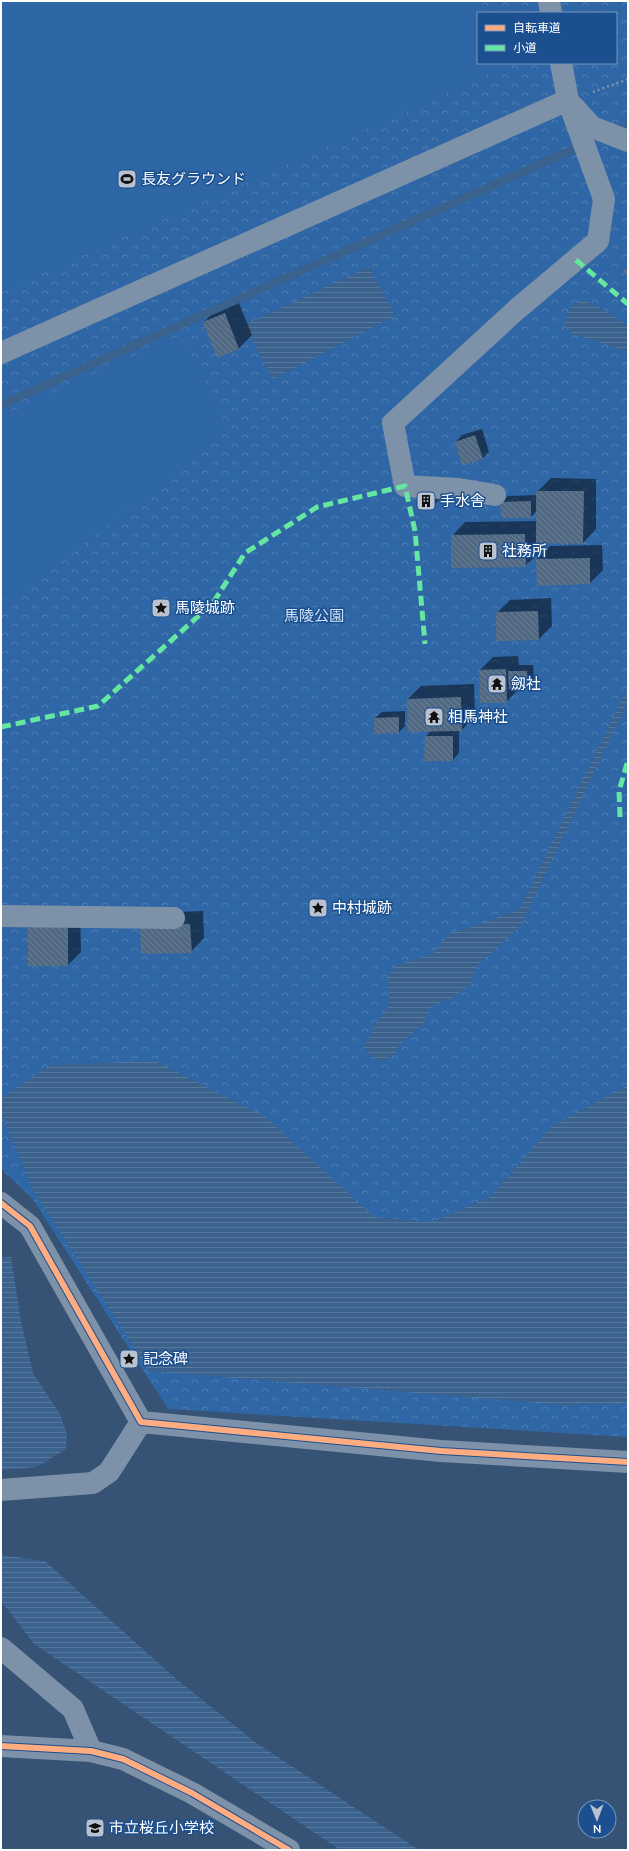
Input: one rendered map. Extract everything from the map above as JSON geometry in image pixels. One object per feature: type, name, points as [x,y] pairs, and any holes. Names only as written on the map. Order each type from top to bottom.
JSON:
[{"type":"street","points":[[549,1],[551,12]]},
{"type":"street","points":[[495,495],[459,489],[405,486],[393,423],[516,310],[598,241],[604,199],[568,100],[561,64]]},
{"type":"street","points":[[568,100],[592,126],[628,142]]},
{"type":"street","points":[[1,353],[568,100]]},
{"type":"street","points":[[1,916],[174,918]]},
{"type":"street","points":[[1,1203],[30,1226],[141,1422]]},
{"type":"street","points":[[141,1422],[440,1451],[628,1462]]},
{"type":"street","points":[[1,1490],[93,1483],[109,1472],[141,1422]]},
{"type":"street","points":[[1,1648],[72,1709],[91,1751]]},
{"type":"street","points":[[1,1746],[91,1751],[122,1759],[185,1790],[289,1850]]},
{"type":"path","points":[[568,100],[628,79]]},
{"type":"green space","name":"馬陵公園","points":[[1,1],[628,1],[628,1437],[168,1409],[32,1198],[1,1169]]},
{"type":"green space","name":"長友グラウンド","points":[[1,1],[480,1],[485,12],[477,12],[477,64],[505,64],[506,67],[1,292]]},
{"type":"green space","points":[[182,335],[228,430],[6,606],[1,592],[1,416]]},
{"type":"shaded area","points":[[369,267],[395,316],[273,379],[244,325]]},
{"type":"shaded area","points":[[584,300],[603,309],[628,326],[628,352],[572,334],[564,322],[571,306]]},
{"type":"shaded area","points":[[628,687],[628,701],[521,925],[476,967],[470,984],[452,998],[434,1005],[427,1012],[425,1022],[398,1046],[396,1053],[384,1061],[376,1061],[364,1047],[376,1023],[389,1006],[388,975],[397,965],[433,954],[451,932],[467,929],[520,909]]},
{"type":"shaded area","points":[[155,1061],[265,1116],[374,1217],[432,1222],[490,1197],[552,1126],[628,1085],[628,1403],[562,1405],[149,1371],[33,1190],[1,1113],[1,1098],[50,1065]]},
{"type":"shaded area","points":[[11,1257],[21,1321],[33,1373],[60,1414],[67,1434],[66,1449],[37,1467],[1,1470],[1,1258]]},
{"type":"shaded area","points":[[1,1555],[45,1561],[174,1677],[255,1742],[419,1850],[340,1850],[34,1644],[1,1601]]},
{"type":"building","points":[[628,267],[628,277],[623,271]]},
{"type":"building","points":[[225,313],[239,349],[217,358],[203,322]]},
{"type":"building","points":[[475,435],[483,459],[462,466],[455,442]]},
{"type":"building","points":[[536,491],[584,491],[583,544],[536,543]]},
{"type":"building","name":"手水舎","points":[[432,493],[434,507],[420,508],[419,495]]},
{"type":"building","points":[[531,501],[531,518],[501,518],[500,502]]},
{"type":"building","name":"社務所","points":[[525,534],[526,567],[451,568],[451,535]]},
{"type":"building","points":[[590,558],[590,584],[537,586],[536,559]]},
{"type":"building","points":[[538,611],[539,640],[496,641],[496,612]]},
{"type":"building","name":"劔社","points":[[506,669],[507,703],[480,703],[479,670]]},
{"type":"building","points":[[508,671],[527,671],[528,689],[509,689]]},
{"type":"building","name":"相馬神社","points":[[461,697],[462,731],[408,732],[407,699]]},
{"type":"building","points":[[399,717],[399,733],[374,734],[374,718]]},
{"type":"building","points":[[425,736],[453,736],[453,761],[424,761]]},
{"type":"building","points":[[28,924],[68,924],[68,966],[28,966]]},
{"type":"building","points":[[190,924],[192,953],[141,954],[140,925]]},
{"type":"waterway","points":[[614,131],[628,125]]},
{"type":"waterway","points":[[1,405],[583,145]]},
{"type":"marked path","points":[[576,260],[628,304]]},
{"type":"marked path","points":[[1,727],[98,706],[213,603],[245,553],[317,507],[405,486],[415,531],[425,644]]},
{"type":"marked path","points":[[620,817],[619,791],[628,760]]},
{"type":"cycle path","points":[[1,1203],[30,1226],[141,1422],[441,1451],[628,1462]]},
{"type":"cycle path","points":[[1,1746],[91,1751],[123,1759],[192,1793],[289,1850]]},
{"type":"place","name":"長友グラウンド","points":[[127,179]]},
{"type":"place","name":"手水舎","points":[[426,501]]},
{"type":"place","name":"社務所","points":[[488,551]]},
{"type":"place","name":"馬陵城跡","points":[[161,608]]},
{"type":"place","name":"劔社","points":[[497,684]]},
{"type":"place","name":"相馬神社","points":[[434,717]]},
{"type":"place","name":"中村城跡","points":[[318,908]]},
{"type":"place","name":"記念碑","points":[[129,1359]]},
{"type":"place","name":"市立桜丘小学校","points":[[95,1828]]}]
